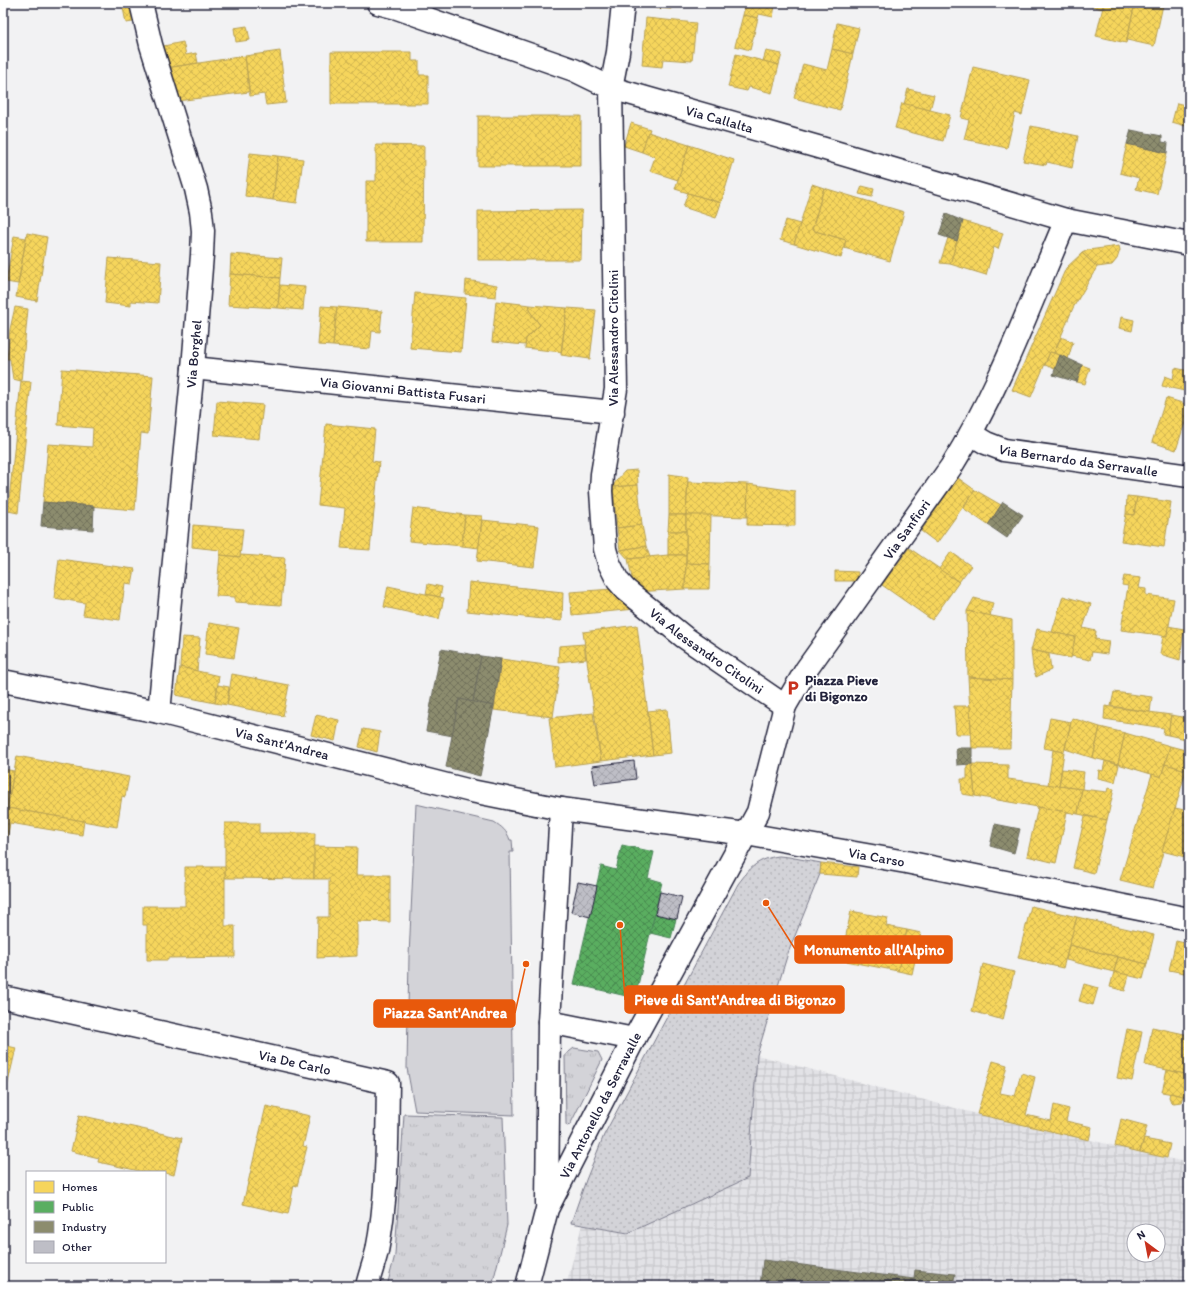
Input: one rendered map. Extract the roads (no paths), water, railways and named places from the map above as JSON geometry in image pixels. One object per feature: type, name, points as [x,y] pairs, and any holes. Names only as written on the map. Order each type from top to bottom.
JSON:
[{"type":"street","name":"Via Borghel","points":[[141,3],[151,45],[196,189],[203,231],[193,368],[159,712]]},
{"type":"street","name":"Via Callalta","points":[[378,3],[397,8],[574,70],[611,88],[1066,220],[1189,244]]},
{"type":"street","name":"Via Alessandro Citolini","points":[[623,3],[618,52],[611,88],[616,389],[602,474],[601,491],[605,549],[609,563],[618,581],[638,601],[652,610],[684,637],[785,706]]},
{"type":"street","name":"Via Sanfiori","points":[[746,834],[758,812],[762,799],[785,706],[806,670],[947,473],[971,434],[994,389],[1066,220]]},
{"type":"street","name":"Via Giovanni Battista Fusari","points":[[193,368],[613,412]]},
{"type":"street","name":"Via Bernardo da Serravalle","points":[[971,434],[986,443],[1004,450],[1189,476]]},
{"type":"street","name":"Via Sant'Andrea","points":[[3,681],[159,712],[471,791],[561,809]]},
{"type":"street","name":"Via Carso","points":[[561,809],[746,834],[906,862],[1189,919]]},
{"type":"street","name":"Via Antonello da Serravalle","points":[[547,1209],[548,1022],[561,809]]},
{"type":"street","name":"Via Antonello da Serravalle","points":[[526,1286],[547,1209],[634,1039],[746,834]]},
{"type":"street","name":"Via De Carlo","points":[[3,997],[388,1083],[386,1166],[381,1223],[377,1251],[367,1286]]},
{"type":"street","points":[[548,1022],[634,1039]]},
{"type":"place","name":"Piazza Pieve di Bigonzo","points":[[793,688]]},
{"type":"place","name":"Monumento all'Alpino","points":[[766,903]]},
{"type":"place","name":"Pieve di Sant'Andrea di Bigonzo","points":[[620,925]]},
{"type":"place","name":"Piazza Sant'Andrea","points":[[526,964]]}]
